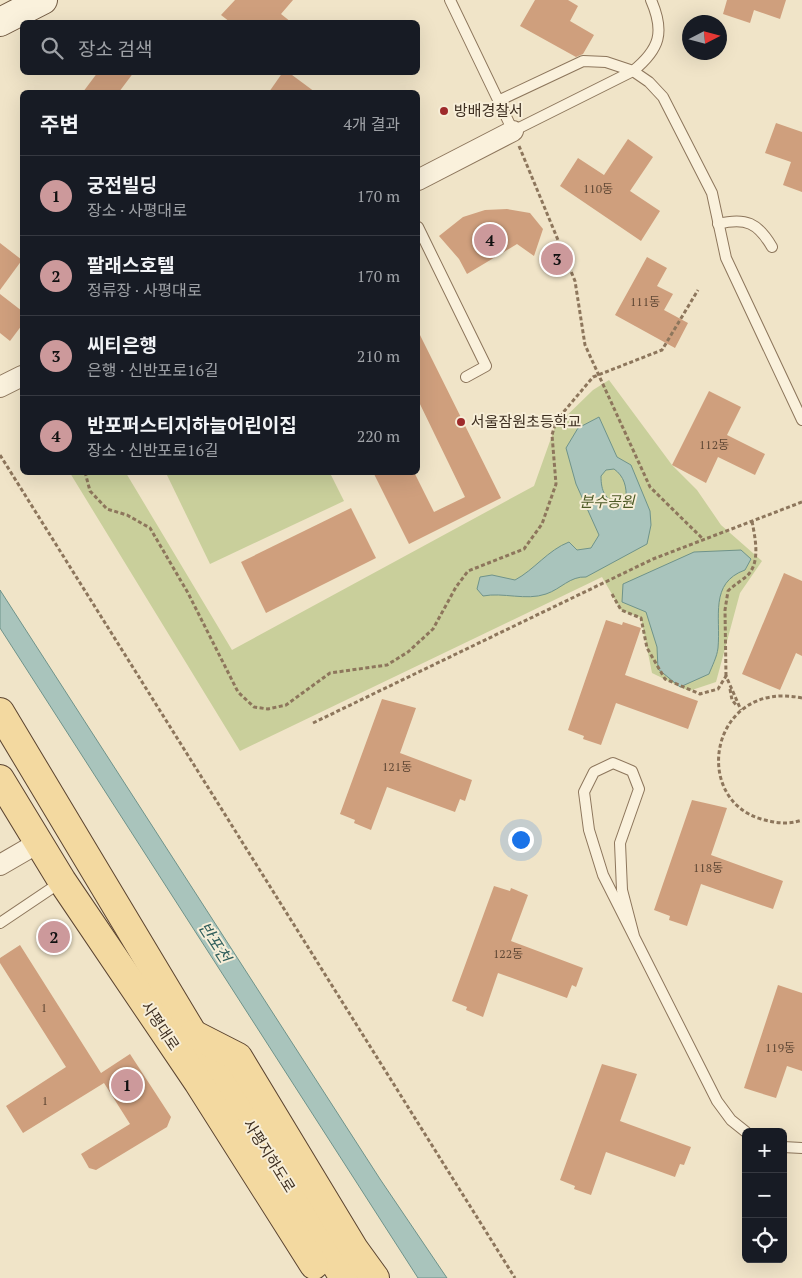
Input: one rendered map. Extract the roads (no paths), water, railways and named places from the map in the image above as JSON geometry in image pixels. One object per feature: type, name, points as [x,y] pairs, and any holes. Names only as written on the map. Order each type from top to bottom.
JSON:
[{"type":"main road","name":"사평대로","points":[[0,712],[193,1034]]},
{"type":"main road","name":"사평대로","points":[[0,779],[62,881],[198,1082]]},
{"type":"main road","name":"사평지하도로","points":[[193,1034],[344,1278]]},
{"type":"main road","points":[[193,1034],[238,1057],[354,1249],[375,1278]]},
{"type":"main road","name":"사평지하도로","points":[[198,1082],[322,1278]]},
{"type":"main road","points":[[198,1082],[197,1117],[300,1278]]},
{"type":"street","points":[[0,22],[43,0]]},
{"type":"street","points":[[420,179],[513,132]]},
{"type":"street","points":[[0,387],[20,377]]},
{"type":"street","points":[[0,865],[38,844]]},
{"type":"lane","points":[[450,0],[513,132],[633,71],[649,58],[658,37],[657,14],[651,0]]},
{"type":"lane","points":[[498,101],[583,62],[606,62],[633,71],[649,82],[663,97],[712,194],[726,258],[802,420]]},
{"type":"lane","points":[[718,224],[734,220],[750,223],[763,231],[772,247]]},
{"type":"lane","points":[[420,231],[486,366],[466,377]]},
{"type":"lane","points":[[634,936],[622,890],[620,843],[639,789],[632,771],[612,763],[594,772],[584,792],[589,830],[603,875],[717,1101],[731,1120],[742,1129]]},
{"type":"lane","points":[[0,923],[62,881]]},
{"type":"lane","points":[[787,1147],[802,1148]]},
{"type":"water","points":[[599,417],[617,457],[631,465],[650,511],[651,525],[647,544],[586,577],[570,581],[546,594],[531,597],[483,596],[477,589],[480,577],[492,575],[515,580],[561,546],[569,542],[577,550],[591,548],[599,535],[576,484],[566,448],[578,428]],"holes":[[[614,469],[622,478],[626,490],[626,499],[620,503],[607,498],[601,481],[601,476],[606,470]]]},
{"type":"water","points":[[741,550],[751,559],[745,570],[726,583],[721,592],[718,613],[718,648],[709,674],[680,687],[658,669],[657,647],[646,612],[622,602],[623,584],[694,552]]},
{"type":"water","name":"반포천","points":[[0,590],[380,1179],[447,1278],[418,1278],[0,628]]},
{"type":"place","name":"방배경찰서","points":[[444,111]]},
{"type":"place","name":"반포퍼스티지하늘어린이집","points":[[490,240]]},
{"type":"place","name":"씨티은행","points":[[557,259]]},
{"type":"place","name":"서울잠원초등학교","points":[[461,422]]},
{"type":"place","name":"팔래스호텔","points":[[54,937]]},
{"type":"place","name":"궁전빌딩","points":[[127,1085]]},
{"type":"park label","name":"분수공원","points":[[607,502]]}]
